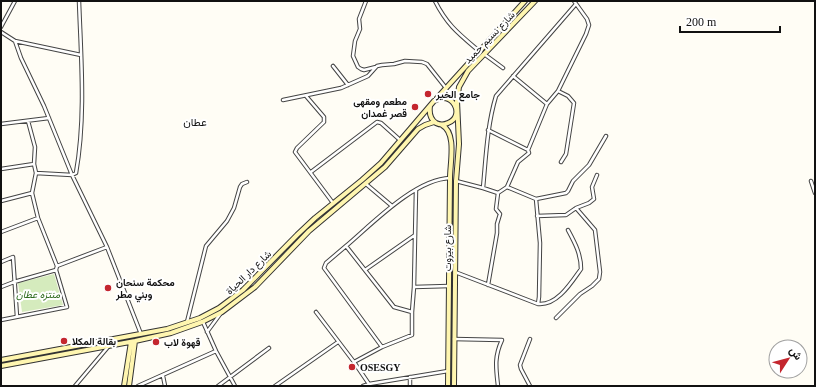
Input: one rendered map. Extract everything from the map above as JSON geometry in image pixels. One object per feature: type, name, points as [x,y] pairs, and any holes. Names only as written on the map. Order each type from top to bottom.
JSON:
[{"type":"main road","name":"شارع نسيم حميد","points":[[437,99],[525,1]]},
{"type":"main road","name":"شارع نسيم حميد","points":[[457,110],[459,87],[468,71],[535,1]]},
{"type":"main road","points":[[437,99],[450,99],[457,110],[454,119],[441,125],[434,122],[430,115],[430,106],[437,99]]},
{"type":"main road","name":"شارع دار الحياة","points":[[1,360],[133,342],[210,313],[243,290],[297,235],[381,163],[430,106]]},
{"type":"main road","name":"شارع بيروت","points":[[454,386],[453,339],[456,181],[459,144],[457,110]]},
{"type":"main road","name":"شارع دار الحياة","points":[[1,366],[38,356],[142,334],[156,334],[202,322],[222,312],[256,287],[309,231],[385,167],[418,129],[434,122]]},
{"type":"main road","name":"شارع بيروت","points":[[441,125],[444,126],[451,137],[448,286],[448,386]]},
{"type":"main road","points":[[362,180],[366,184]]},
{"type":"main road","points":[[449,266],[455,266]]},
{"type":"main road","points":[[124,386],[133,342]]},
{"type":"main road","points":[[129,386],[133,342]]},
{"type":"street","points":[[1,27],[15,1]]},
{"type":"street","points":[[36,173],[72,175],[76,173],[79,157],[82,104],[79,1]]},
{"type":"street","points":[[366,1],[359,19],[360,29],[355,41],[353,56],[358,67],[361,69],[405,61],[422,62],[427,64],[446,88]]},
{"type":"street","points":[[435,1],[442,15],[454,30],[480,51]]},
{"type":"street","points":[[483,188],[488,130],[496,96],[575,2],[587,19],[589,25],[558,91],[547,104],[528,150],[530,153],[518,162],[507,187],[498,193],[496,209],[500,214],[497,224],[497,233],[488,285]]},
{"type":"street","points":[[1,32],[15,41],[81,55]]},
{"type":"street","points":[[15,41],[21,58],[44,106],[72,175],[107,247],[142,334]]},
{"type":"street","points":[[484,54],[503,68]]},
{"type":"street","points":[[333,66],[348,85]]},
{"type":"street","points":[[283,100],[341,88],[368,76],[377,66]]},
{"type":"street","points":[[513,76],[547,104]]},
{"type":"street","points":[[558,91],[568,96],[574,103],[566,154],[561,162]]},
{"type":"street","points":[[306,96],[325,119],[324,122],[297,148],[295,152],[333,203]]},
{"type":"street","points":[[1,124],[49,118]]},
{"type":"street","points":[[1,320],[67,307],[56,270],[57,266],[38,218],[32,193],[36,173],[34,164],[35,147],[28,121]]},
{"type":"street","points":[[311,172],[377,122],[381,123],[401,141]]},
{"type":"street","points":[[488,130],[528,150]]},
{"type":"street","points":[[507,187],[536,199],[568,192],[573,181],[589,165],[606,136]]},
{"type":"street","points":[[1,169],[34,164]]},
{"type":"street","points":[[537,216],[566,215],[576,208],[589,203],[594,199],[592,187],[596,175]]},
{"type":"street","points":[[382,347],[324,268],[326,263],[392,206],[416,190],[439,178],[450,178]]},
{"type":"street","points":[[456,181],[498,193]]},
{"type":"street","points":[[811,181],[815,193]]},
{"type":"street","points":[[187,322],[206,246],[227,221],[234,208],[240,187],[242,184],[247,182]]},
{"type":"street","points":[[366,184],[392,206]]},
{"type":"street","points":[[354,362],[382,347],[412,335],[416,190]]},
{"type":"street","points":[[1,200],[32,193]]},
{"type":"street","points":[[536,199],[540,243],[538,304]]},
{"type":"street","points":[[556,318],[580,294],[599,279],[600,272],[595,230],[576,208]]},
{"type":"street","points":[[1,232],[38,218]]},
{"type":"street","points":[[455,272],[544,305],[553,301],[581,269],[581,260],[577,246],[568,230]]},
{"type":"street","points":[[365,270],[415,235]]},
{"type":"street","points":[[346,246],[394,307],[412,312]]},
{"type":"street","points":[[57,266],[107,247]]},
{"type":"street","points":[[1,262],[13,257],[17,317]]},
{"type":"street","points":[[1,287],[56,270]]},
{"type":"street","points":[[414,287],[448,286]]},
{"type":"street","points":[[207,332],[222,312]]},
{"type":"street","points":[[316,312],[369,384]]},
{"type":"street","points":[[202,322],[235,386]]},
{"type":"street","points":[[453,339],[502,340],[495,358],[498,386]]},
{"type":"street","points":[[530,339],[520,365],[530,386]]},
{"type":"street","points":[[275,386],[338,342]]},
{"type":"street","points":[[75,386],[109,346]]},
{"type":"street","points":[[218,386],[269,348]]},
{"type":"street","points":[[138,386],[216,351]]},
{"type":"street","points":[[364,386],[448,371]]},
{"type":"street","points":[[163,376],[165,386]]},
{"type":"street","points":[[410,377],[410,386]]},
{"type":"green space","name":"منتزه عطان","points":[[54,274],[63,305],[22,312],[18,283]]},
{"type":"place","name":"جامع الخير","points":[[428,94]]},
{"type":"place","name":"مطعم ومقهى قصر غمدان","points":[[415,107]]},
{"type":"place","name":"محكمة سنحان وبني مطر","points":[[108,288]]},
{"type":"place","name":"بقالة المكلا","points":[[64,341]]},
{"type":"place","name":"قهوة لاب","points":[[156,342]]},
{"type":"place","name":"OSESGY","points":[[352,367]]},
{"type":"district","name":"عطان","points":[[195,122]]}]
